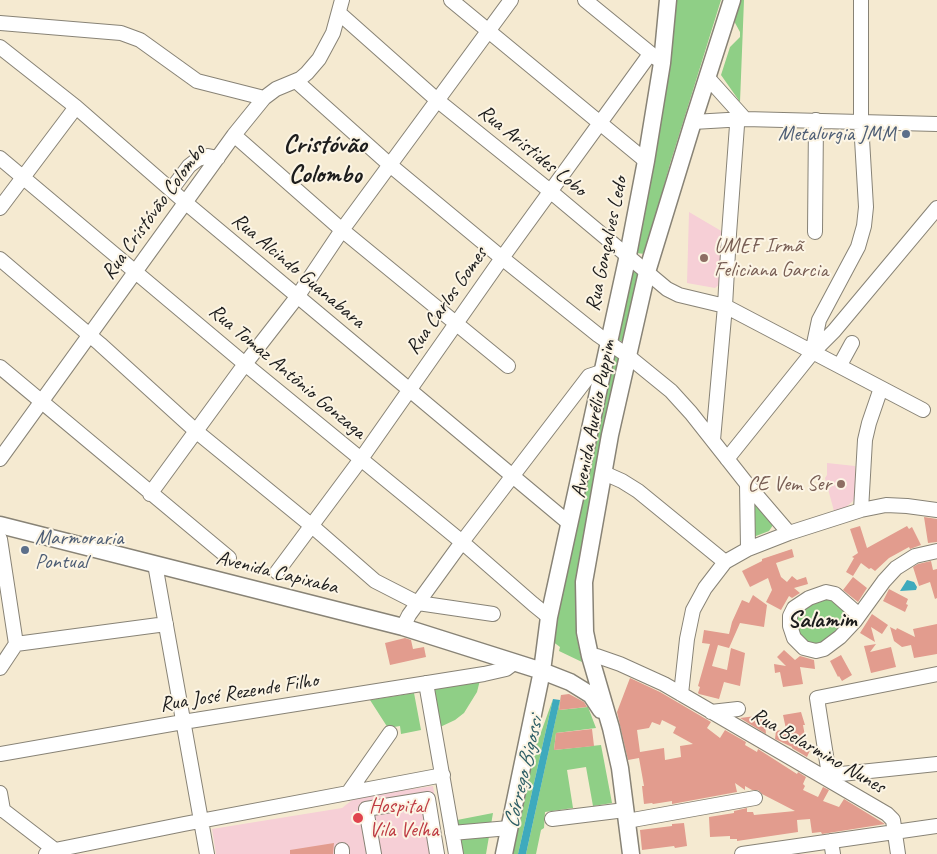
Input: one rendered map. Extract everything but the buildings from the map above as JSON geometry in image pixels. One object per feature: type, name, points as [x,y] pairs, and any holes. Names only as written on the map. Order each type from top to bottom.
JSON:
[{"type":"main road","name":"Rua Gonçalves Ledo","points":[[504,854],[542,671],[549,617],[628,255],[646,160],[656,58],[668,0]]},
{"type":"main road","name":"Avenida Aurélio Puppim","points":[[631,854],[620,768],[585,632],[584,582],[610,435],[647,272],[732,0]]},
{"type":"main road","name":"Avenida Capixaba","points":[[0,525],[403,627],[542,671],[570,682],[591,695],[611,728]]},
{"type":"street","points":[[451,0],[599,124],[646,160]]},
{"type":"street","points":[[150,494],[197,432],[244,364],[297,297],[342,230],[511,0]]},
{"type":"street","points":[[585,0],[656,58]]},
{"type":"street","points":[[812,353],[819,320],[858,247],[864,226],[866,207],[862,122],[861,0]]},
{"type":"street","name":"Rua Cristóvão Colombo","points":[[0,458],[234,135],[264,98],[276,89],[296,81],[310,70],[323,52],[333,33],[340,7]]},
{"type":"street","name":"Rua Aristides Lobo","points":[[340,7],[437,100],[628,255],[667,289],[679,295],[725,306],[924,410]]},
{"type":"street","points":[[0,23],[121,33],[140,40],[197,80],[264,98]]},
{"type":"street","name":"Rua Alcindo Guanabara","points":[[0,47],[76,107],[297,297],[570,524]]},
{"type":"street","name":"Rua Carlos Gomes","points":[[278,572],[361,459],[599,124],[656,58]]},
{"type":"street","points":[[708,78],[740,117],[713,440]]},
{"type":"street","points":[[296,81],[390,165],[502,258],[671,391],[789,533]]},
{"type":"street","points":[[0,208],[76,107]]},
{"type":"street","points":[[693,122],[740,117],[937,124]]},
{"type":"street","points":[[815,232],[816,120]]},
{"type":"street","points":[[234,135],[342,230],[508,366]]},
{"type":"street","points":[[171,190],[189,166],[198,159],[208,156],[218,158]]},
{"type":"street","name":"Rua Tomaz Antônio Gonzaga","points":[[0,158],[244,364],[462,542],[549,617]]},
{"type":"street","points":[[727,459],[812,353],[840,324],[937,208]]},
{"type":"street","points":[[0,259],[90,335],[197,432],[312,526],[375,581],[418,603],[493,614]]},
{"type":"street","points":[[840,365],[852,343]]},
{"type":"street","points":[[0,368],[229,558]]},
{"type":"street","points":[[403,627],[462,542],[589,376],[601,372]]},
{"type":"street","points":[[861,510],[865,440],[868,423],[881,388]]},
{"type":"street","points":[[604,474],[622,481],[638,491],[725,562]]},
{"type":"street","points":[[747,484],[748,549]]},
{"type":"street","points":[[681,694],[686,639],[693,610],[705,588],[725,562],[748,549],[789,533],[861,510],[886,505],[937,510]]},
{"type":"street","points":[[0,539],[16,644],[0,668]]},
{"type":"street","points":[[859,615],[835,594],[826,592],[809,598],[794,608],[790,616],[790,626],[794,638],[804,648],[820,651],[840,637],[859,615],[884,581],[896,568],[916,556],[937,551]]},
{"type":"street","points":[[155,564],[207,854]]},
{"type":"street","points":[[16,644],[166,624]]},
{"type":"street","name":"Rua Belarmino Nunes","points":[[590,656],[597,656],[620,664],[652,678],[826,776],[888,814],[893,820],[895,832]]},
{"type":"street","points":[[484,674],[492,666],[496,658]]},
{"type":"street","name":"Rua José Rezende Filho","points":[[0,754],[183,722],[484,674],[506,669],[514,663]]},
{"type":"street","points":[[937,674],[817,698],[826,776],[937,764]]},
{"type":"street","points":[[426,683],[456,854]]},
{"type":"street","name":"Rua Belarmino Nunes","points":[[711,712],[738,708]]},
{"type":"street","points":[[348,793],[390,733]]},
{"type":"street","points":[[0,793],[2,810],[52,853],[202,821],[443,775]]},
{"type":"street","points":[[552,819],[626,815],[755,798]]},
{"type":"street","points":[[374,854],[366,809],[428,799],[437,854]]},
{"type":"street","points":[[452,833],[509,828]]},
{"type":"street","points":[[742,854],[832,847],[895,832],[935,828]]},
{"type":"street","points":[[895,832],[898,854]]},
{"type":"shaded area","name":"UMEF Irmã Feliciana Garcia","points":[[689,212],[723,232],[720,284],[715,288],[687,283]]},
{"type":"shaded area","name":"CE Vem Ser","points":[[827,463],[855,466],[857,490],[853,501],[840,510],[834,511],[825,478],[827,475]]},
{"type":"shaded area","name":"Hospital Vila Velha","points":[[433,786],[444,854],[216,854],[212,829],[342,808],[356,797]]},
{"type":"green space","points":[[675,0],[721,0],[670,164],[645,254],[636,253],[658,140],[669,66]]},
{"type":"green space","points":[[738,0],[744,0],[740,102],[721,75],[730,47],[740,37],[740,32],[734,21]]},
{"type":"green space","points":[[633,270],[640,275],[625,343],[617,339]]},
{"type":"green space","points":[[615,351],[622,355],[578,575],[576,634],[582,662],[559,651],[560,647],[552,641]]},
{"type":"green space","points":[[749,492],[773,525],[769,531],[756,536],[754,535]]},
{"type":"green space","points":[[829,597],[851,615],[831,638],[812,646],[798,635],[795,617],[804,606]]},
{"type":"green space","points":[[480,680],[477,692],[464,713],[455,720],[438,728],[431,689]]},
{"type":"green space","points":[[414,693],[421,730],[401,734],[400,726],[388,728],[370,700]]},
{"type":"green space","points":[[561,695],[559,710],[588,707],[596,728],[556,733],[554,750],[601,745],[612,803],[593,806],[586,767],[567,770],[573,808],[545,812],[544,828],[541,830],[536,854],[526,854]]},
{"type":"green space","points":[[553,699],[518,854],[511,854],[530,763]]},
{"type":"green space","points":[[493,813],[486,854],[457,854],[452,821]]},
{"type":"water","points":[[907,580],[914,582],[917,587],[916,590],[900,591]]},
{"type":"water","points":[[553,699],[560,700],[526,854],[518,854]]},
{"type":"place","name":"Metalurgia JMM","points":[[906,134]]},
{"type":"place","name":"UMEF Irmã Feliciana Garcia","points":[[704,258]]},
{"type":"place","name":"CE Vem Ser","points":[[841,484]]},
{"type":"place","name":"Marmoraria Pontual","points":[[25,550]]},
{"type":"place","name":"Hospital Vila Velha","points":[[358,818]]},
{"type":"district","name":"Cristóvão Colombo","points":[[325,160]]},
{"type":"district","name":"Salamim","points":[[822,621]]},
{"type":"water label","name":"Córrego Bigossi","points":[[524,773]]}]
